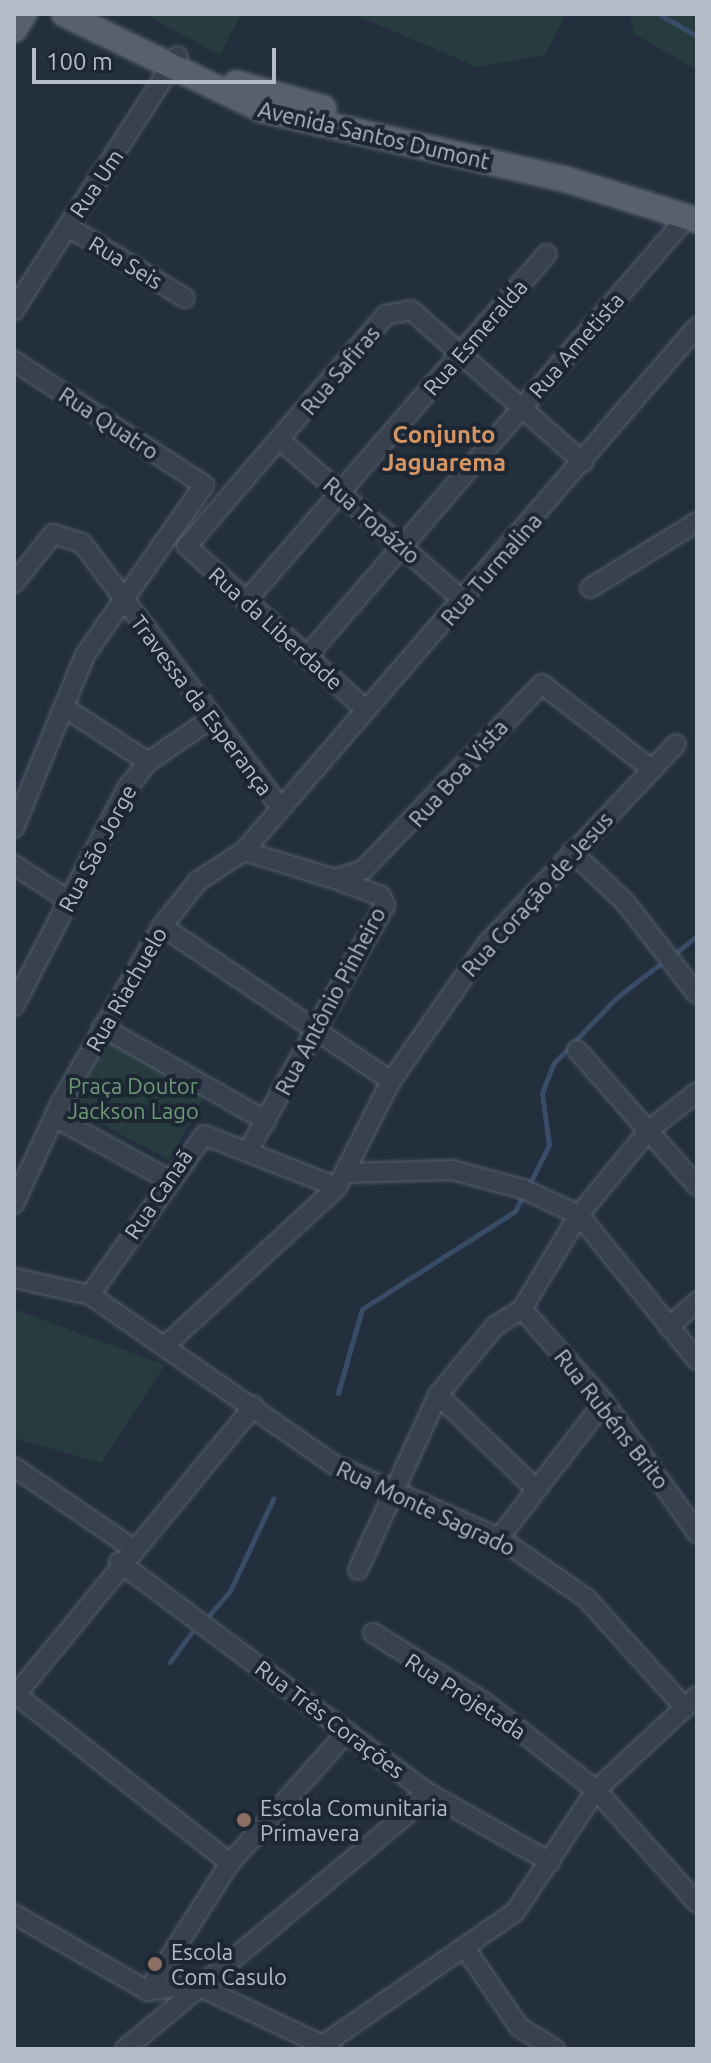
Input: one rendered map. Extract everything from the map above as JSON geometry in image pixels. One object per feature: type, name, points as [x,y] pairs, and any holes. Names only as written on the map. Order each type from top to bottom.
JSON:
[{"type":"main road","points":[[14,30],[24,14]]},
{"type":"main road","name":"Avenida Santos Dumont","points":[[64,14],[174,64],[263,110],[695,213]]},
{"type":"main road","name":"Avenida Santos Dumont","points":[[98,14],[174,64]]},
{"type":"street","name":"Rua Um","points":[[14,310],[174,64]]},
{"type":"street","name":"Rua Ametista","points":[[307,656],[521,408],[695,213]]},
{"type":"street","name":"Rua Seis","points":[[67,226],[185,298]]},
{"type":"street","name":"Rua Esmeralda","points":[[246,601],[547,254]]},
{"type":"street","name":"Rua Safiras","points":[[187,546],[395,309],[411,310],[583,462]]},
{"type":"street","name":"Rua Turmalina","points":[[279,805],[464,601],[697,327]]},
{"type":"street","name":"Rua Quatro","points":[[14,361],[204,485],[125,606]]},
{"type":"street","name":"Rua Topázio","points":[[280,440],[464,601]]},
{"type":"street","points":[[590,588],[697,522]]},
{"type":"street","name":"Travessa da Esperança","points":[[14,583],[47,538],[61,533],[82,543],[125,606],[279,805]]},
{"type":"street","name":"Rua da Liberdade","points":[[187,546],[366,710]]},
{"type":"street","points":[[14,828],[18,810],[65,708],[85,655],[125,606]]},
{"type":"street","name":"Rua Boa Vista","points":[[335,879],[384,854],[542,684],[650,768]]},
{"type":"street","points":[[65,708],[148,762]]},
{"type":"street","name":"Rua São Jorge","points":[[14,1006],[68,900],[148,762],[212,718]]},
{"type":"street","name":"Rua Coração de Jesus","points":[[167,1344],[342,1180],[391,1081],[487,944],[650,768],[676,744]]},
{"type":"street","name":"Rua Riachuelo","points":[[14,1204],[54,1117],[102,1027],[162,926],[198,881],[244,851],[279,805]]},
{"type":"street","points":[[244,851],[335,879]]},
{"type":"street","points":[[572,852],[662,949],[697,994]]},
{"type":"street","points":[[14,865],[68,900]]},
{"type":"street","name":"Rua Antônio Pinheiro","points":[[248,1151],[385,901],[335,879]]},
{"type":"street","points":[[162,926],[391,1081]]},
{"type":"street","points":[[102,1027],[266,1121]]},
{"type":"street","points":[[577,1050],[697,1186]]},
{"type":"street","points":[[358,1570],[389,1492],[438,1395],[495,1326],[522,1309],[579,1215],[648,1131],[697,1092]]},
{"type":"street","points":[[54,1117],[166,1178]]},
{"type":"street","name":"Rua Canaã","points":[[90,1295],[166,1178],[204,1135],[342,1180]]},
{"type":"street","points":[[342,1180],[452,1170],[529,1192],[579,1215],[697,1360]]},
{"type":"street","name":"Rua Monte Sagrado","points":[[14,1278],[90,1295],[167,1344],[333,1464],[389,1492],[499,1538],[586,1598],[691,1702]]},
{"type":"street","points":[[669,1327],[697,1302]]},
{"type":"street","name":"Rua Rubéns Brito","points":[[522,1309],[604,1402],[697,1533]]},
{"type":"street","points":[[438,1395],[535,1488]]},
{"type":"street","points":[[499,1538],[604,1402]]},
{"type":"street","points":[[230,1863],[15,1695],[125,1554],[254,1406]]},
{"type":"street","name":"Rua Três Corações","points":[[14,1467],[425,1791],[550,1862]]},
{"type":"street","name":"Rua Projetada","points":[[373,1633],[484,1702],[596,1790],[697,1903]]},
{"type":"street","points":[[14,1914],[148,1991],[194,1984],[324,2047],[467,1951],[515,1912],[596,1790],[691,1702]]},
{"type":"street","points":[[148,1991],[230,1863],[347,1732]]},
{"type":"street","points":[[125,2049],[194,1984],[406,1815],[425,1791]]},
{"type":"street","points":[[467,1951],[519,2027],[555,2049]]},
{"type":"green space","points":[[144,14],[241,14],[220,55]]},
{"type":"green space","points":[[353,14],[566,14],[545,55],[477,67]]},
{"type":"green space","points":[[630,14],[697,14],[697,70],[634,34]]},
{"type":"green space","name":"Praça Doutor Jackson Lago","points":[[115,1040],[207,1093],[169,1160],[74,1109],[105,1042]]},
{"type":"green space","points":[[14,1309],[165,1365],[101,1463],[14,1438]]},
{"type":"waterway","points":[[659,14],[697,36]]},
{"type":"waterway","points":[[672,956],[697,936]]},
{"type":"waterway","points":[[528,1187],[549,1145],[542,1093],[553,1064],[616,998],[664,961]]},
{"type":"waterway","points":[[338,1393],[362,1309],[515,1211],[523,1195]]},
{"type":"waterway","points":[[210,1614],[230,1591],[273,1499]]},
{"type":"waterway","points":[[170,1662],[191,1633]]},
{"type":"place","name":"Escola Comunitaria Primavera","points":[[244,1820]]},
{"type":"place","name":"Escola Com Casulo","points":[[155,1964]]},
{"type":"district","name":"Conjunto Jaguarema","points":[[444,449]]}]
